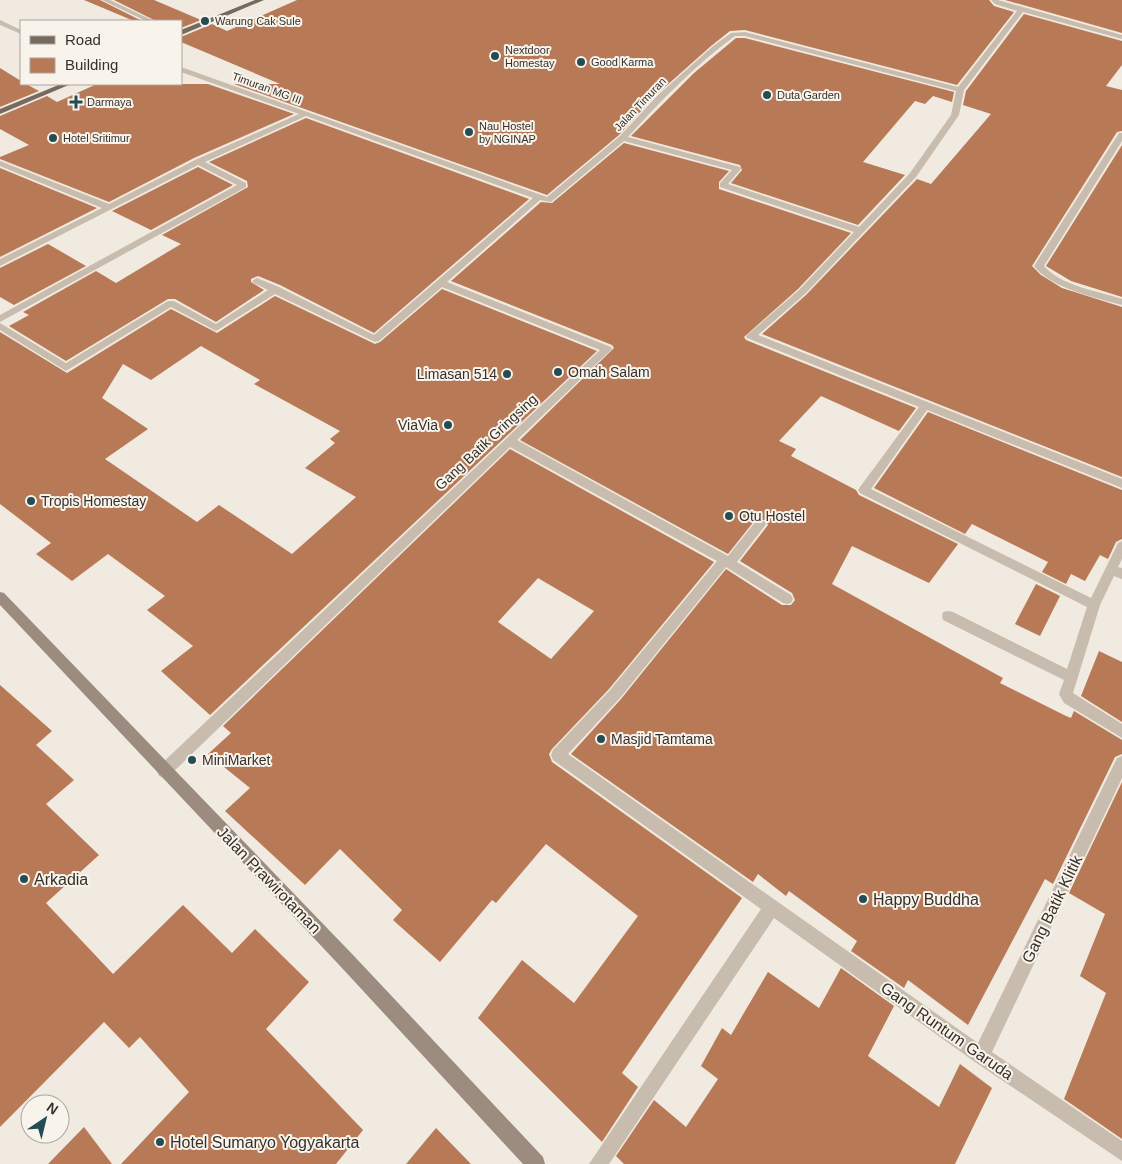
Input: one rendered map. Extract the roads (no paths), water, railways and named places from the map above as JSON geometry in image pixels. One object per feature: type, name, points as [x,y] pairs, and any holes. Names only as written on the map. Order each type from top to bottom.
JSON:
[{"type":"main road","points":[[182,34],[261,0]]},
{"type":"main road","points":[[0,112],[65,85]]},
{"type":"street","points":[[105,0],[149,20]]},
{"type":"street","points":[[994,0],[997,3],[1122,37]]},
{"type":"street","points":[[1022,9],[960,90],[955,115],[913,175],[802,292],[751,336],[1122,484]]},
{"type":"street","points":[[0,22],[20,32]]},
{"type":"street","name":"Jalan Timuran","points":[[540,197],[548,200],[623,138],[660,98],[714,48],[733,34],[745,34],[960,90]]},
{"type":"street","name":"Timuran MG III","points":[[182,69],[540,197]]},
{"type":"street","points":[[0,263],[198,162],[305,114]]},
{"type":"street","points":[[1122,135],[1111,149],[1039,266],[1042,272],[1060,280],[1122,302]]},
{"type":"street","points":[[623,138],[737,169],[723,185],[861,231]]},
{"type":"street","points":[[0,162],[108,207]]},
{"type":"street","points":[[0,319],[243,185],[198,162]]},
{"type":"street","points":[[258,280],[375,338],[442,283],[540,197]]},
{"type":"street","name":"Gang Batik Gringsing","points":[[164,771],[509,441],[608,349],[442,283]]},
{"type":"street","points":[[0,326],[66,368],[171,303],[216,328],[276,289]]},
{"type":"street","points":[[925,406],[864,490],[1094,605]]},
{"type":"street","points":[[509,441],[727,562],[787,599]]},
{"type":"street","points":[[727,562],[760,524]]},
{"type":"street","points":[[1122,546],[1116,571],[1094,605],[1066,691],[1069,699],[1122,732]]},
{"type":"street","name":"Gang Runtum Garuda","points":[[727,562],[615,694],[558,755],[982,1056],[1122,1152]]},
{"type":"street","name":"Jalan Prawirotaman","points":[[0,597],[164,771],[342,954],[536,1164]]},
{"type":"street","points":[[948,616],[1070,677]]},
{"type":"street","name":"Gang Batik Klitik","points":[[982,1056],[1122,763]]},
{"type":"street","points":[[598,1164],[772,907]]},
{"type":"place","name":"Warung Cak Sule","points":[[205,21]]},
{"type":"place","name":"Nextdoor Homestay","points":[[495,56]]},
{"type":"place","name":"Good Karma","points":[[581,62]]},
{"type":"place","name":"Duta Garden","points":[[767,95]]},
{"type":"place","name":"Darmaya","points":[[76,102]]},
{"type":"place","name":"Nau Hostel by NGINAP","points":[[469,132]]},
{"type":"place","name":"Hotel Sritimur","points":[[53,138]]},
{"type":"place","name":"Omah Salam","points":[[558,372]]},
{"type":"place","name":"Limasan 514","points":[[507,374]]},
{"type":"place","name":"ViaVia","points":[[448,425]]},
{"type":"place","name":"Tropis Homestay","points":[[31,501]]},
{"type":"place","name":"Otu Hostel","points":[[729,516]]},
{"type":"place","name":"Masjid Tamtama","points":[[601,739]]},
{"type":"place","name":"MiniMarket","points":[[192,760]]},
{"type":"place","name":"Arkadia","points":[[24,879]]},
{"type":"place","name":"Happy Buddha","points":[[863,899]]},
{"type":"place","name":"Hotel Sumaryo Yogyakarta","points":[[160,1142]]}]
